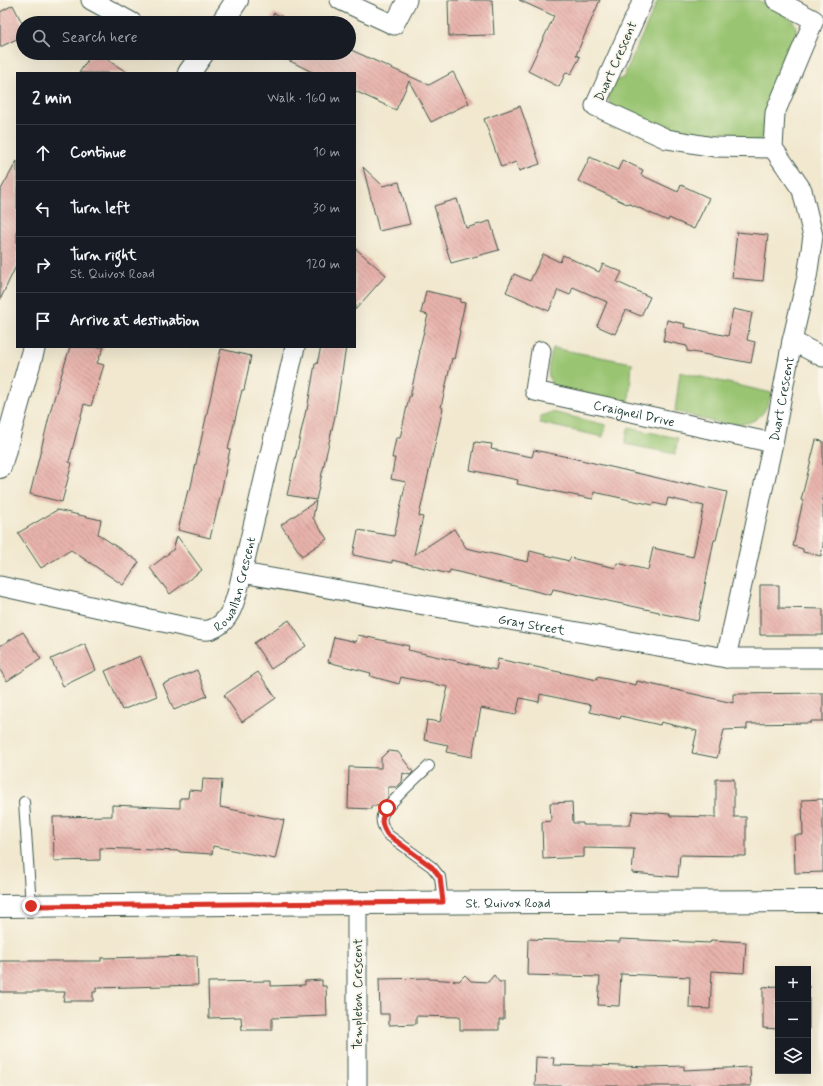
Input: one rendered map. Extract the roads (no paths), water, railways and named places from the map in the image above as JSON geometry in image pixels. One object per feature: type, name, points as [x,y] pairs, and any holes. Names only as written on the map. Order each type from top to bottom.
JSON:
[{"type":"street","points":[[91,0],[120,16]]},
{"type":"street","points":[[227,16],[237,0]]},
{"type":"street","points":[[340,0],[394,25],[407,0]]},
{"type":"street","name":"Duart Crescent","points":[[642,0],[595,106],[668,139],[714,147],[773,148],[802,190],[813,236],[807,277],[792,341],[773,443],[726,658]]},
{"type":"street","points":[[773,148],[775,113],[814,20],[776,0]]},
{"type":"street","points":[[792,341],[823,357]]},
{"type":"street","points":[[0,467],[34,348]]},
{"type":"street","name":"Rowallan Crescent","points":[[0,586],[208,630],[224,623],[235,601],[295,348]]},
{"type":"street","name":"Craigneil Drive","points":[[541,351],[535,391],[773,443]]},
{"type":"street","name":"Gray Street","points":[[242,573],[726,658],[823,658]]},
{"type":"street","name":"St. Quivox Road","points":[[0,906],[443,902],[823,901]]},
{"type":"street","name":"Templeton Crescent","points":[[356,903],[357,1086]]},
{"type":"lane","points":[[429,766],[387,808],[382,817],[383,828],[387,834],[432,867],[440,877],[443,902]]},
{"type":"lane","points":[[24,802],[31,906]]}]
